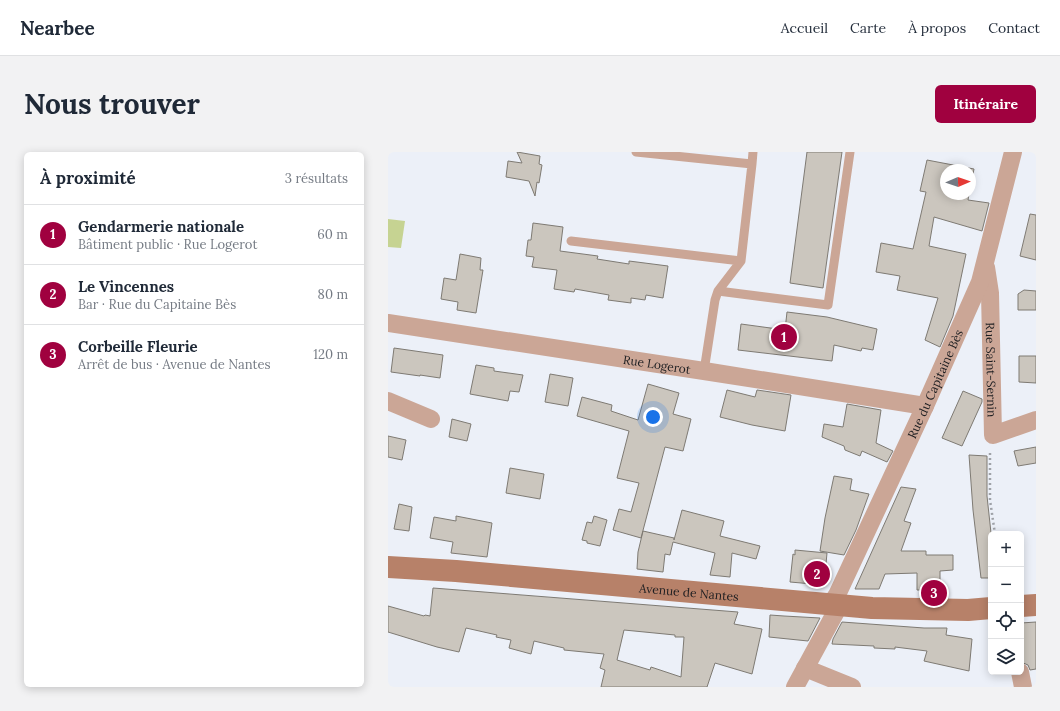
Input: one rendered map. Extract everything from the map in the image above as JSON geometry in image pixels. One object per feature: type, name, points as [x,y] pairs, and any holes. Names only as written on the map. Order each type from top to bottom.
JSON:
[{"type":"main road","name":"Avenue de Nantes","points":[[388,567],[456,571],[872,608],[961,610],[988,608]]},
{"type":"main road","points":[[1024,606],[1036,605]]},
{"type":"street","name":"Rue du Capitaine Bès","points":[[795,687],[835,605],[837,595],[926,406],[980,282],[1013,152]]},
{"type":"street","name":"Rue Saint-Sernin","points":[[986,260],[990,293],[993,435],[1036,420]]},
{"type":"street","name":"Rue Logerot","points":[[388,324],[926,406]]},
{"type":"street","points":[[388,401],[431,419]]},
{"type":"street","points":[[805,668],[852,687]]},
{"type":"street","points":[[1021,675],[1023,687]]},
{"type":"lane","points":[[636,152],[752,164]]},
{"type":"lane","points":[[704,371],[712,312],[718,291],[741,262],[753,152]]},
{"type":"lane","points":[[718,291],[828,305],[850,152]]},
{"type":"lane","points":[[571,241],[741,262]]},
{"type":"path","points":[[993,435],[990,449],[990,500],[995,531]]},
{"type":"green space","points":[[388,219],[405,221],[401,248],[388,247]]},
{"type":"building","points":[[517,152],[540,156],[539,164],[542,165],[535,196],[529,181],[506,177],[508,161],[522,163]]},
{"type":"building","points":[[807,152],[842,152],[823,288],[790,283]]},
{"type":"building","points":[[927,160],[948,164],[940,164],[940,200],[968,200],[989,203],[982,231],[934,217],[929,246],[966,254],[953,316],[940,347],[925,340],[938,298],[897,290],[900,276],[876,272],[881,243],[913,249],[926,192],[920,191]]},
{"type":"building","points":[[1030,214],[1036,215],[1036,260],[1020,256]]},
{"type":"building","points":[[533,223],[563,227],[560,251],[598,256],[597,259],[629,264],[629,261],[668,266],[663,298],[646,295],[645,300],[631,298],[631,303],[608,300],[609,295],[575,289],[574,292],[554,289],[557,270],[532,267],[534,257],[526,256],[528,240],[531,240]]},
{"type":"building","points":[[460,254],[481,258],[480,270],[483,270],[476,313],[457,310],[458,302],[441,299],[444,278],[456,280]]},
{"type":"building","points":[[1024,290],[1036,291],[1036,310],[1018,310],[1018,294]]},
{"type":"building","points":[[787,312],[827,317],[877,329],[873,350],[862,348],[861,351],[834,345],[832,361],[738,350],[741,324],[785,330]]},
{"type":"building","points":[[394,348],[443,355],[440,378],[391,372]]},
{"type":"building","points":[[1019,356],[1036,356],[1036,383],[1019,382]]},
{"type":"building","points":[[476,365],[494,368],[494,371],[523,375],[519,392],[510,391],[508,401],[470,394]]},
{"type":"building","points":[[550,374],[573,378],[568,406],[545,402]]},
{"type":"building","points":[[648,384],[679,393],[673,414],[691,419],[683,451],[665,447],[641,538],[613,530],[619,509],[631,512],[639,483],[617,478],[629,431],[577,416],[582,397],[612,405],[611,411],[638,420]]},
{"type":"building","points":[[727,390],[755,397],[757,390],[791,395],[785,431],[720,417]]},
{"type":"building","points":[[963,391],[982,399],[982,402],[962,446],[942,438]]},
{"type":"building","points":[[847,404],[881,410],[876,443],[893,451],[887,462],[862,451],[860,456],[845,450],[844,446],[822,437],[824,424],[843,427]]},
{"type":"building","points":[[452,419],[471,424],[467,441],[449,437]]},
{"type":"building","points":[[388,436],[406,440],[402,460],[388,457]]},
{"type":"building","points":[[1036,447],[1036,463],[1018,466],[1014,451]]},
{"type":"building","points":[[969,455],[987,456],[987,496],[991,531],[988,531],[988,578],[981,578],[973,510]]},
{"type":"building","points":[[510,468],[544,474],[540,499],[506,493]]},
{"type":"building","points":[[834,476],[852,479],[850,490],[869,494],[856,530],[844,555],[820,551]]},
{"type":"building","points":[[901,487],[916,489],[904,521],[911,523],[901,551],[926,551],[926,555],[953,555],[953,570],[940,571],[940,590],[917,590],[917,573],[885,574],[879,589],[855,589]]},
{"type":"building","points":[[399,504],[412,507],[409,531],[394,529]]},
{"type":"building","points":[[682,510],[724,521],[720,536],[760,546],[756,559],[732,553],[730,577],[710,575],[715,553],[673,542],[670,555],[665,554],[663,572],[637,569],[638,552],[643,531],[674,538],[674,540]]},
{"type":"building","points":[[456,516],[492,523],[487,557],[451,553],[453,542],[430,538],[434,517],[456,521]]},
{"type":"building","points":[[594,516],[607,520],[600,546],[587,543],[587,541],[582,540],[587,522],[592,523]]},
{"type":"building","points":[[795,550],[827,553],[824,585],[790,582],[793,554],[795,555]]},
{"type":"building","points":[[433,588],[738,612],[734,624],[762,629],[752,674],[715,663],[707,687],[601,687],[605,670],[600,668],[604,654],[564,650],[564,648],[534,641],[531,654],[509,648],[511,640],[496,637],[497,635],[466,628],[459,652],[388,632],[388,606],[424,616],[430,616]],"holes":[[[624,630],[675,635],[675,637],[684,637],[681,677],[651,667],[650,670],[617,660]]]},
{"type":"building","points":[[770,615],[820,618],[808,641],[769,637]]},
{"type":"building","points":[[842,622],[924,628],[947,628],[946,635],[972,639],[969,671],[924,661],[927,651],[895,647],[895,649],[874,648],[874,646],[832,644]]},
{"type":"building","points":[[1036,622],[1036,669],[1030,670],[1028,665],[1024,663],[1024,623]]},
{"type":"place","name":"Gendarmerie nationale","points":[[784,337]]},
{"type":"place","name":"Le Vincennes","points":[[817,574]]},
{"type":"place","name":"Corbeille Fleurie","points":[[934,593]]}]
